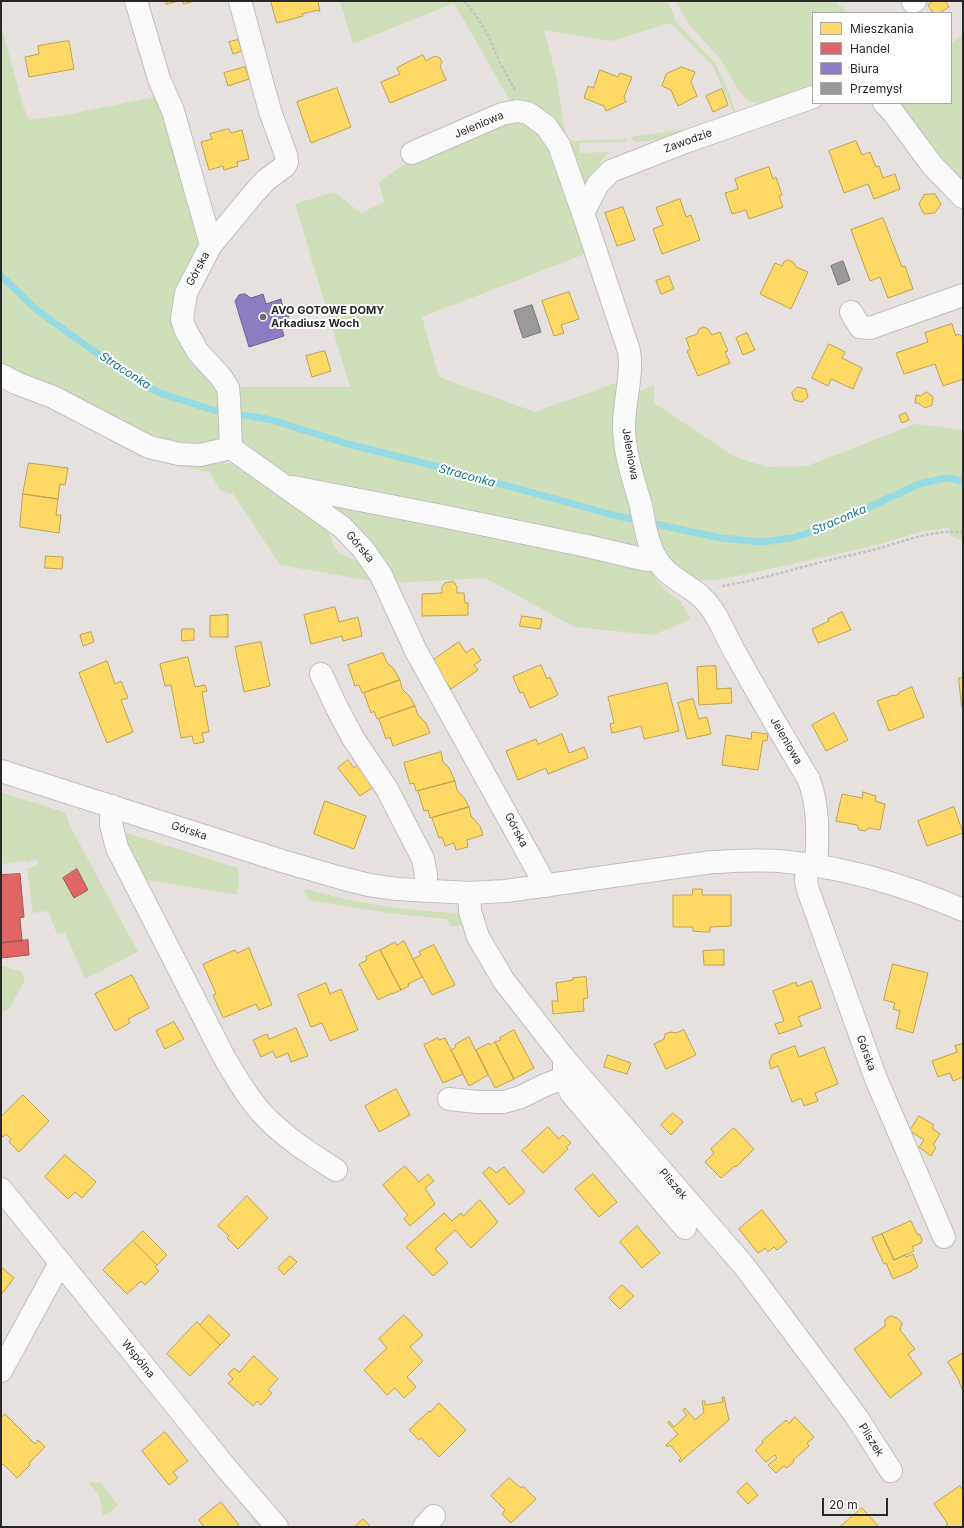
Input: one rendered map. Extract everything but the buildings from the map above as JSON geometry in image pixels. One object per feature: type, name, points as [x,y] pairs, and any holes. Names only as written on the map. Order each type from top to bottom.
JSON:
[{"type":"street","name":"Górska","points":[[136,1],[159,79],[173,112],[211,245]]},
{"type":"street","name":"Górska","points":[[240,1],[270,111],[286,155],[287,162],[285,166],[266,180],[254,193],[211,245],[186,293],[182,319],[190,339],[198,352],[221,377],[228,388],[231,439],[285,486],[342,526],[364,549],[381,575],[416,651],[546,886]]},
{"type":"street","name":"Zawodzie","points":[[584,213],[598,184],[611,171],[685,142],[812,97]]},
{"type":"street","points":[[885,104],[932,165],[963,197]]},
{"type":"street","name":"Jeleniowa","points":[[412,154],[502,114],[517,111],[528,113],[546,126],[559,145],[584,213],[629,351],[631,360],[624,410],[624,428],[627,452],[654,554],[662,568],[670,576],[693,589],[712,610],[735,653],[809,780],[814,793],[816,805],[818,848],[812,865]]},
{"type":"street","points":[[851,312],[860,327],[870,328],[963,296]]},
{"type":"street","points":[[1,375],[16,383],[53,397],[149,447],[179,454],[200,455],[231,439]]},
{"type":"street","points":[[285,486],[442,516],[647,560],[654,554]]},
{"type":"street","points":[[321,674],[353,738],[387,788],[423,859],[426,867],[425,891]]},
{"type":"street","name":"Górska","points":[[1,771],[282,861],[369,885],[425,891],[469,893],[506,891],[712,862],[764,861],[812,865],[845,870],[873,877],[924,894],[963,910]]},
{"type":"street","points":[[112,806],[111,824],[116,848],[223,1054],[242,1087],[260,1111],[280,1130],[308,1152],[336,1170]]},
{"type":"street","name":"Górska","points":[[812,865],[806,881],[808,890],[876,1079],[944,1237]]},
{"type":"street","name":"Pliszek","points":[[469,893],[473,924],[485,951],[564,1068],[745,1267],[856,1416],[891,1471]]},
{"type":"street","points":[[449,1099],[478,1102],[504,1102],[545,1085],[564,1068],[571,1093],[685,1228]]},
{"type":"street","name":"Wspólna","points":[[1,1189],[227,1469],[277,1527]]},
{"type":"street","points":[[1,1371],[60,1263]]},
{"type":"path","points":[[464,1],[475,14],[488,35],[499,61],[528,113]]},
{"type":"path","points":[[693,589],[736,584],[764,578],[815,563],[921,536],[956,531],[963,532]]},
{"type":"green space","points":[[340,1],[668,1],[676,22],[715,63],[727,87],[735,110],[735,115],[712,65],[670,23],[611,41],[544,30],[557,79],[566,141],[627,139],[624,142],[579,143],[580,153],[610,152],[602,160],[586,190],[569,161],[512,104],[454,3],[353,44]]},
{"type":"green space","points":[[677,1],[835,1],[847,12],[812,12],[812,91],[771,103],[755,103],[744,97],[720,59],[690,25]]},
{"type":"green space","points":[[1,25],[23,106],[29,120],[65,115],[159,96],[201,246],[173,327],[182,347],[215,381],[223,394],[223,430],[215,441],[180,449],[1,371]]},
{"type":"green space","points":[[963,33],[963,190],[893,104],[952,104],[952,43]]},
{"type":"green space","points":[[518,118],[548,137],[585,254],[422,317],[439,377],[535,412],[616,383],[622,355],[621,338],[640,547],[638,553],[294,479],[242,445],[236,387],[350,387],[295,204],[334,192],[361,213],[384,202],[379,182],[405,164],[499,122]]},
{"type":"green space","points":[[692,128],[688,134],[681,136],[638,142],[634,141],[631,137]]},
{"type":"green space","points":[[654,385],[654,403],[735,457],[767,467],[807,466],[915,424],[963,430],[963,542],[950,535],[949,528],[923,531],[877,545],[743,575],[714,580],[691,580],[664,555],[647,491],[632,455],[633,394]]},
{"type":"green space","points":[[148,451],[229,463],[241,468],[306,509],[330,534],[333,545],[340,554],[366,564],[378,582],[280,565],[233,494],[221,491],[209,472],[148,459]]},
{"type":"green space","points":[[317,496],[646,567],[652,572],[663,588],[680,601],[691,619],[653,635],[575,627],[485,578],[393,583]]},
{"type":"green space","points":[[1,792],[66,813],[70,826],[138,952],[85,979],[65,932],[57,934],[48,911],[33,913],[27,869],[39,864],[36,859],[26,863],[25,861],[1,864]],"holes":[[[77,870],[88,890],[74,898],[63,878]]]},
{"type":"green space","points":[[117,830],[238,868],[239,885],[236,895],[136,878]]},
{"type":"green space","points":[[306,889],[381,906],[457,913],[463,916],[466,924],[450,926],[447,919],[396,914],[309,900],[304,891]]},
{"type":"green space","points":[[1,965],[22,972],[24,982],[8,1010],[1,1013]]},
{"type":"green space","points":[[215,1465],[267,1527],[259,1527],[212,1468]]},
{"type":"green space","points":[[88,1482],[101,1483],[118,1505],[108,1514],[103,1515],[99,1496]]},
{"type":"waterway","name":"Straconka","points":[[1,276],[38,311],[137,382],[163,394],[213,410],[272,420],[348,444],[447,469],[613,515],[721,538],[762,542],[792,538],[822,529],[919,484],[946,478],[963,481]]},
{"type":"place","name":"AVO GOTOWE DOMY Arkadiusz Woch","points":[[263,317]]}]
